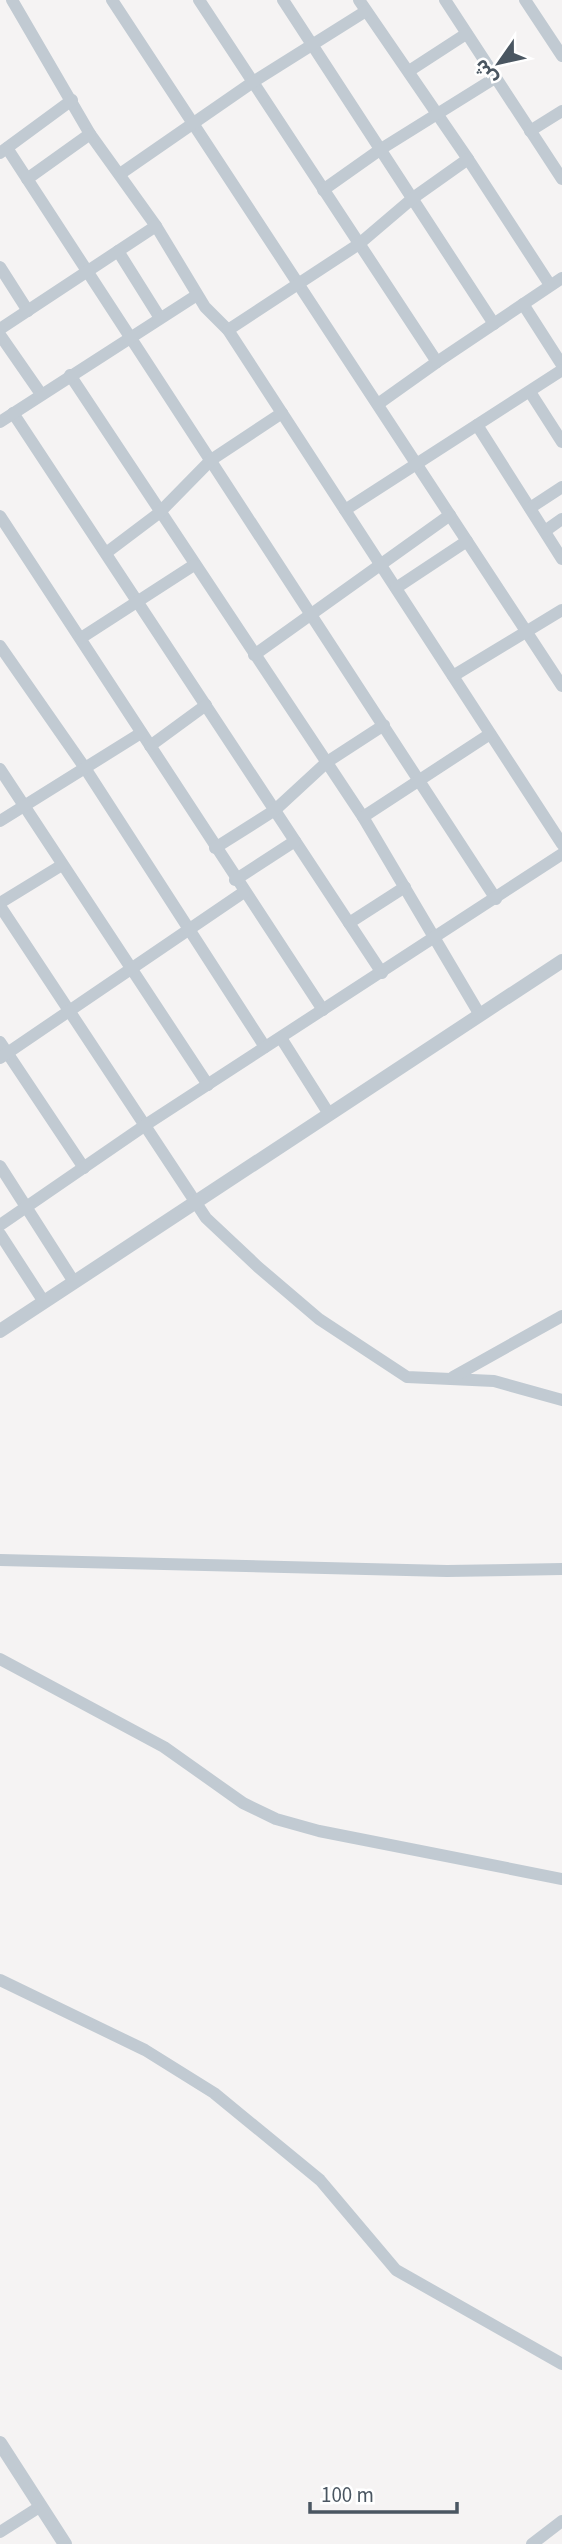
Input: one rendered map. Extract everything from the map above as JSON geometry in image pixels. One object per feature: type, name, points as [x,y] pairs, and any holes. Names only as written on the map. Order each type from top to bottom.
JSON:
[{"type":"street","points":[[112,0],[560,681]]},
{"type":"street","points":[[199,0],[437,362]]},
{"type":"street","points":[[282,0],[494,324]]},
{"type":"street","points":[[445,0],[562,178]]},
{"type":"street","points":[[525,0],[562,56]]},
{"type":"street","points":[[14,1],[90,134],[156,226],[197,295],[228,330],[562,844]]},
{"type":"street","points":[[120,174],[312,44],[363,6],[439,113],[550,285]]},
{"type":"street","points":[[408,71],[466,34]]},
{"type":"street","points":[[323,190],[381,149],[495,78]]},
{"type":"street","points":[[72,100],[3,151],[27,179],[313,614],[496,899]]},
{"type":"street","points":[[530,131],[562,111]]},
{"type":"street","points":[[27,179],[90,134]]},
{"type":"street","points":[[228,330],[359,244],[413,198],[468,159]]},
{"type":"street","points":[[0,329],[156,226]]},
{"type":"street","points":[[118,251],[160,318]]},
{"type":"street","points":[[0,267],[28,311]]},
{"type":"street","points":[[378,404],[562,278]]},
{"type":"street","points":[[0,422],[197,295]]},
{"type":"street","points":[[523,304],[562,365]]},
{"type":"street","points":[[0,335],[41,394]]},
{"type":"street","points":[[345,510],[562,370]]},
{"type":"street","points":[[70,375],[363,817],[480,1016]]},
{"type":"street","points":[[530,392],[562,442]]},
{"type":"street","points":[[13,413],[382,973]]},
{"type":"street","points":[[106,553],[159,513],[211,460],[282,413]]},
{"type":"street","points":[[477,425],[562,559]]},
{"type":"street","points":[[530,508],[562,487]]},
{"type":"street","points":[[254,655],[450,515]]},
{"type":"street","points":[[0,516],[235,880],[323,1010]]},
{"type":"street","points":[[545,531],[562,519]]},
{"type":"street","points":[[396,588],[467,541]]},
{"type":"street","points":[[81,638],[194,565]]},
{"type":"street","points":[[453,677],[562,610]]},
{"type":"street","points":[[0,646],[85,768],[265,1047]]},
{"type":"street","points":[[150,746],[206,705]]},
{"type":"street","points":[[215,848],[275,810],[327,762],[384,725]]},
{"type":"street","points":[[0,821],[141,733]]},
{"type":"street","points":[[363,817],[490,734]]},
{"type":"street","points":[[0,769],[208,1086]]},
{"type":"street","points":[[235,880],[295,841]]},
{"type":"street","points":[[0,1225],[147,1124],[436,939],[562,854]]},
{"type":"street","points":[[62,865],[0,905],[211,1223],[318,1319],[367,1354],[407,1377],[453,1377],[494,1381],[562,1400]]},
{"type":"street","points":[[349,923],[405,887]]},
{"type":"street","points":[[84,1168],[3,1051],[70,1011],[244,892]]},
{"type":"street","points":[[0,1331],[562,961]]},
{"type":"street","points":[[281,1038],[329,1114]]},
{"type":"street","points":[[0,1166],[74,1282]]},
{"type":"street","points":[[0,1234],[44,1302]]},
{"type":"street","points":[[453,1377],[562,1317]]},
{"type":"street","points":[[0,1560],[433,1571],[562,1569]]},
{"type":"street","points":[[0,1659],[164,1747],[243,1803],[276,1819],[318,1831],[562,1879]]},
{"type":"street","points":[[0,1980],[145,2050],[214,2093],[320,2180],[396,2270],[562,2364]]},
{"type":"street","points":[[0,2443],[65,2544]]},
{"type":"street","points":[[0,2532],[41,2506]]},
{"type":"street","points":[[532,2544],[562,2521]]}]
